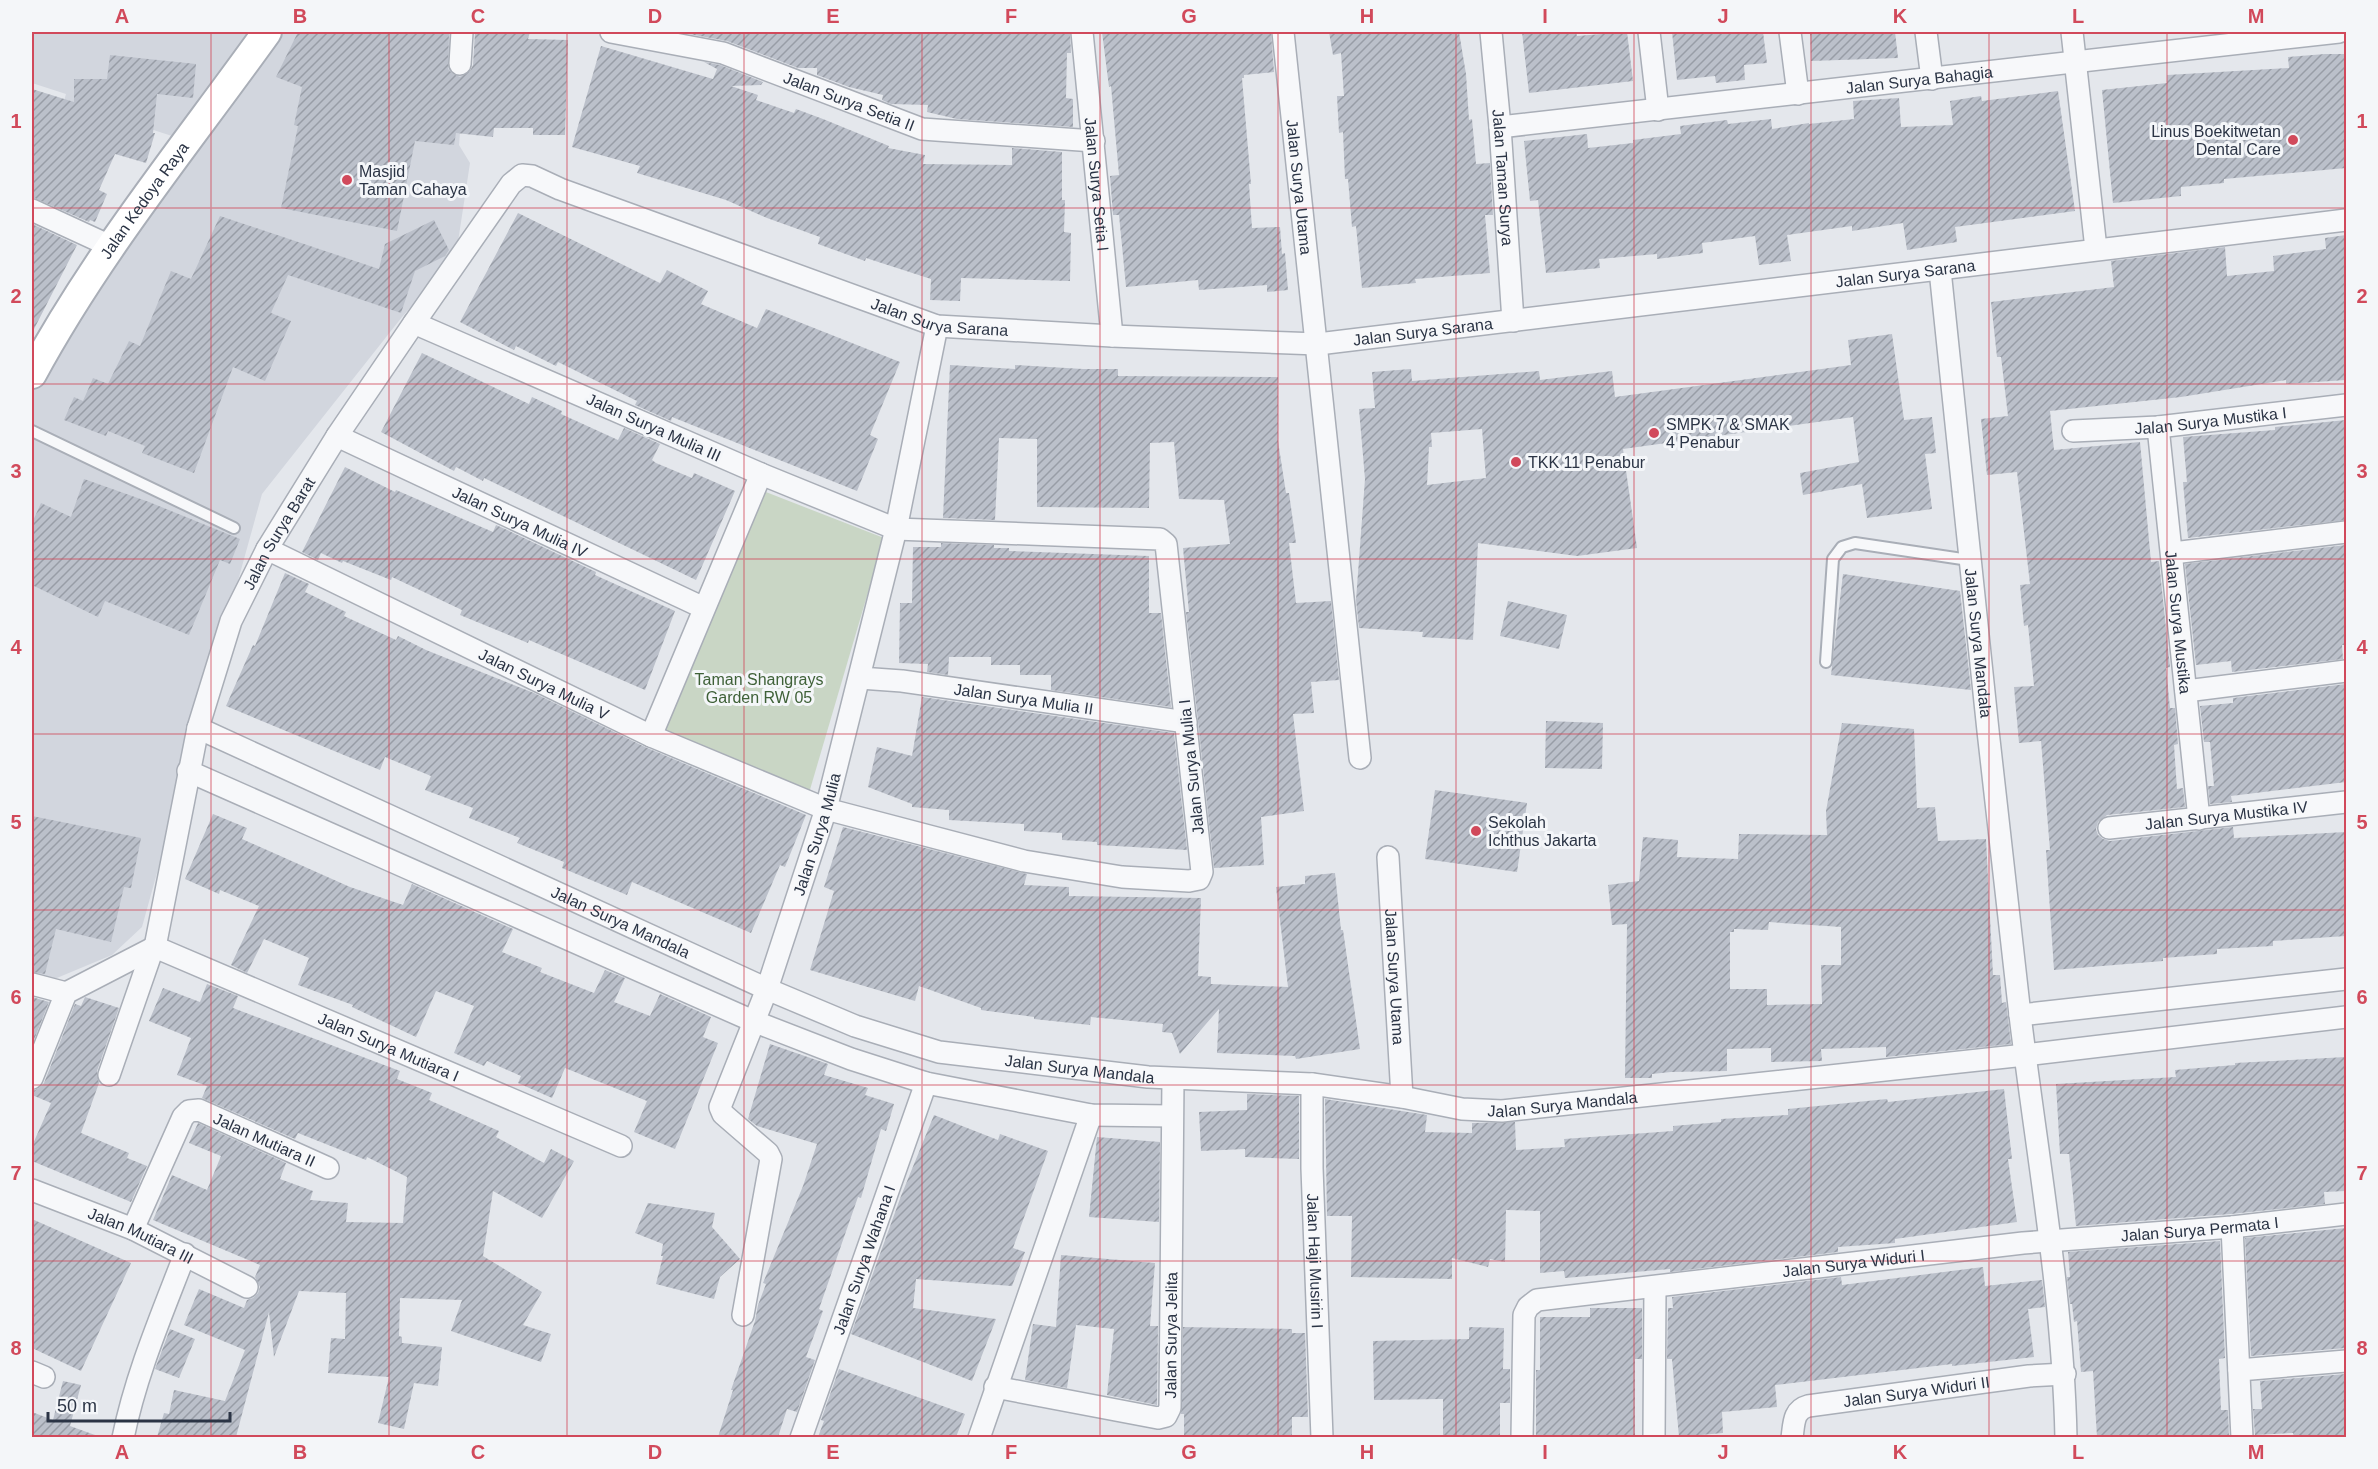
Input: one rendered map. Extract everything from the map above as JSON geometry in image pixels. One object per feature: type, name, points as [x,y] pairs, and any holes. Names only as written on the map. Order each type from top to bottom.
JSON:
[{"type":"street","name":"Jalan Kedoya Raya","points":[[32,374],[82,287],[110,246],[267,32]]},
{"type":"street","points":[[460,64],[462,32]]},
{"type":"street","name":"Jalan Surya Setia II","points":[[611,32],[723,53],[922,129],[1094,141]]},
{"type":"street","name":"Jalan Surya Setia I","points":[[1082,32],[1112,336]]},
{"type":"street","name":"Jalan Surya Utama","points":[[1282,32],[1360,758]]},
{"type":"street","name":"Jalan Taman Surya","points":[[1491,32],[1513,321]]},
{"type":"street","points":[[1649,32],[1658,110]]},
{"type":"street","points":[[1790,32],[1798,94]]},
{"type":"street","points":[[1926,32],[1932,79]]},
{"type":"street","points":[[2072,32],[2096,249]]},
{"type":"street","name":"Jalan Surya Bahagia","points":[[1500,127],[2076,62],[2197,40],[2339,32]]},
{"type":"street","name":"Jalan Surya Sarana","points":[[522,175],[532,176],[560,189],[937,326],[1317,344],[2346,220]]},
{"type":"street","name":"Jalan Surya Barat","points":[[109,1075],[154,947],[198,728],[231,621],[267,549],[337,436],[511,184],[522,175]]},
{"type":"street","points":[[32,210],[110,246]]},
{"type":"street","name":"Jalan Surya Mandala","points":[[1940,270],[1969,560],[2020,1015],[2052,1241],[2064,1374],[2066,1437]]},
{"type":"street","name":"Jalan Surya Mulia III","points":[[414,322],[761,474],[896,529]]},
{"type":"street","name":"Jalan Surya Mulia","points":[[743,1315],[771,1159],[768,1153],[723,1114],[720,1107],[767,988],[825,808],[860,678],[896,529],[937,326]]},
{"type":"street","name":"Jalan Surya Mustika I","points":[[2073,431],[2158,427],[2346,405]]},
{"type":"street","name":"Jalan Surya Mustika","points":[[2158,427],[2173,553],[2199,819]]},
{"type":"street","name":"Jalan Surya Mulia IV","points":[[337,436],[704,608]]},
{"type":"street","points":[[651,736],[761,474]]},
{"type":"street","name":"Jalan Surya Mulia I","points":[[825,808],[1024,861],[1122,876],[1189,881],[1199,879],[1202,872],[1166,544],[1160,539],[896,529]]},
{"type":"street","points":[[2173,553],[2346,532]]},
{"type":"street","name":"Jalan Surya Mulia V","points":[[267,549],[651,736],[825,808]]},
{"type":"street","points":[[2186,691],[2346,671]]},
{"type":"street","name":"Jalan Surya Mulia II","points":[[860,678],[902,681],[1186,722]]},
{"type":"street","name":"Jalan Surya Mandala","points":[[198,728],[767,988],[855,1026],[939,1052],[1102,1073],[1173,1079],[1312,1084],[1402,1097],[1462,1109],[1502,1110],[2346,1017]]},
{"type":"street","points":[[188,771],[753,1020],[851,1059],[926,1083],[1091,1115],[1172,1116]]},
{"type":"street","name":"Jalan Surya Mustika IV","points":[[2109,828],[2346,802]]},
{"type":"street","name":"Jalan Surya Utama","points":[[1388,857],[1402,1097]]},
{"type":"street","points":[[32,1078],[66,993],[154,947]]},
{"type":"street","name":"Jalan Surya Mutiara I","points":[[154,947],[621,1146]]},
{"type":"street","points":[[2020,1015],[2346,979]]},
{"type":"street","points":[[32,984],[66,993]]},
{"type":"street","name":"Jalan Surya Jelita","points":[[995,1387],[1158,1418],[1166,1416],[1170,1408],[1173,1079]]},
{"type":"street","name":"Jalan Surya Wahana I","points":[[801,1437],[926,1083]]},
{"type":"street","name":"Jalan Haji Musirin I","points":[[1312,1084],[1314,1237],[1322,1437]]},
{"type":"street","name":"Jalan Mutiara II","points":[[133,1229],[183,1117],[189,1111],[199,1110],[328,1168]]},
{"type":"street","points":[[979,1437],[1091,1115]]},
{"type":"street","name":"Jalan Mutiara III","points":[[32,1190],[133,1229],[248,1287]]},
{"type":"street","name":"Jalan Surya Permata I","points":[[2052,1241],[2232,1227],[2346,1215]]},
{"type":"street","points":[[2232,1227],[2242,1437]]},
{"type":"street","name":"Jalan Surya Widuri I","points":[[1522,1437],[1524,1315],[1528,1307],[1537,1300],[2052,1241]]},
{"type":"street","points":[[123,1437],[144,1361],[185,1254]]},
{"type":"street","points":[[1654,1437],[1655,1287]]},
{"type":"street","points":[[2239,1370],[2346,1361]]},
{"type":"street","name":"Jalan Surya Widuri II","points":[[1792,1437],[1796,1415],[1801,1408],[1808,1406],[2029,1376],[2064,1374]]},
{"type":"lane","points":[[32,431],[234,528]]},
{"type":"lane","points":[[1826,662],[1833,559],[1842,547],[1855,543],[1969,560]]},
{"type":"shaded area","points":[[32,32],[468,32],[459,145],[470,163],[456,255],[402,317],[262,494],[142,927],[112,955],[52,980],[32,975],[32,354],[46,325],[172,136],[64,101],[66,94],[32,83]]},
{"type":"green space","name":"Taman Shangrays Garden RW 05","points":[[758,489],[884,538],[809,793],[657,731]]},
{"type":"building","points":[[298,32],[449,32],[448,69],[460,77],[470,71],[473,65],[475,32],[530,32],[528,39],[568,40],[565,135],[533,135],[533,128],[494,128],[493,137],[456,133],[454,145],[415,141],[397,231],[281,208],[298,126],[294,125],[302,87],[276,77]]},
{"type":"building","points":[[678,32],[879,32],[898,34],[898,32],[1070,32],[1071,53],[1067,53],[1066,98],[1073,99],[1073,127],[957,119],[927,112],[928,105],[891,104],[882,100],[883,95],[849,87],[817,75],[817,68],[798,68],[727,41]]},
{"type":"building","points":[[1102,32],[1271,32],[1274,72],[1244,75],[1242,78],[1251,184],[1249,184],[1252,228],[1280,227],[1288,290],[1267,292],[1267,285],[1199,290],[1198,280],[1126,287],[1119,215],[1113,215],[1110,176],[1119,175],[1111,86],[1109,87]]},
{"type":"building","points":[[1329,32],[1459,32],[1476,164],[1490,163],[1493,215],[1485,215],[1490,273],[1415,279],[1416,283],[1362,288],[1356,226],[1352,227],[1348,179],[1345,179],[1343,132],[1339,133],[1337,96],[1344,96],[1341,53],[1333,55]]},
{"type":"building","points":[[1522,32],[1576,32],[1577,36],[1627,32],[1633,81],[1529,93]]},
{"type":"building","points":[[1672,32],[1763,32],[1767,63],[1744,65],[1745,80],[1716,83],[1715,76],[1677,80]]},
{"type":"building","points":[[1810,32],[1839,32],[1839,34],[1895,32],[1898,58],[1811,61]]},
{"type":"building","points":[[601,46],[713,79],[717,69],[704,62],[720,65],[763,82],[761,85],[731,86],[758,95],[756,100],[794,113],[796,109],[889,146],[888,148],[925,155],[923,164],[1012,165],[1012,148],[1062,152],[1064,232],[1071,233],[1070,281],[961,278],[960,301],[930,300],[931,279],[866,258],[865,261],[818,244],[820,237],[726,200],[637,173],[640,166],[572,147]]},
{"type":"building","points":[[2346,54],[2346,168],[2224,179],[2224,183],[2181,187],[2181,196],[2113,203],[2102,90],[2167,83],[2167,75],[2289,68],[2288,57]]},
{"type":"building","points":[[110,55],[196,64],[193,98],[157,94],[153,133],[155,133],[146,163],[115,154],[99,190],[107,194],[95,222],[90,220],[89,222],[32,197],[32,89],[74,102],[74,79],[107,79]]},
{"type":"building","points":[[2058,91],[2075,211],[1955,227],[1957,242],[1907,250],[1903,223],[1852,231],[1852,226],[1787,235],[1791,261],[1759,265],[1755,236],[1702,243],[1703,253],[1657,259],[1657,254],[1599,259],[1600,268],[1546,273],[1538,200],[1530,201],[1524,141],[1587,134],[1588,148],[1681,134],[1680,126],[1727,120],[1728,124],[1771,119],[1772,129],[1854,119],[1853,101],[1899,98],[1901,127],[1953,125],[1950,101],[1981,96],[1982,101]]},
{"type":"building","points":[[518,213],[660,283],[667,270],[708,291],[701,304],[757,328],[766,309],[900,362],[870,435],[878,439],[857,491],[672,417],[671,421],[635,405],[637,401],[558,362],[556,366],[516,346],[514,350],[460,322]]},
{"type":"building","points":[[220,216],[379,269],[385,244],[434,220],[449,250],[445,256],[415,271],[401,313],[288,275],[271,313],[291,321],[265,381],[233,367],[194,473],[142,453],[145,446],[108,431],[106,436],[64,420],[74,397],[83,401],[93,378],[108,384],[129,341],[140,346],[171,271],[191,279]]},
{"type":"building","points":[[32,224],[77,245],[32,333]]},
{"type":"building","points":[[2346,235],[2346,380],[2286,384],[2286,380],[2181,397],[2050,411],[2054,450],[2140,442],[2151,562],[2159,561],[2170,667],[2166,668],[2170,708],[2175,708],[2178,744],[2174,745],[2177,789],[2183,788],[2185,807],[2107,815],[2098,822],[2096,829],[2098,835],[2110,841],[2233,827],[2234,838],[2346,832],[2346,936],[2273,941],[2273,946],[2217,949],[2217,954],[2163,958],[2163,961],[2054,970],[2046,850],[2050,850],[2041,741],[2019,743],[2014,687],[2034,686],[2028,625],[2024,626],[2020,585],[2030,584],[2017,472],[1987,475],[1981,419],[2008,416],[2001,357],[1997,357],[1991,302],[2114,287],[2111,261],[2225,247],[2227,276],[2274,271],[2273,256],[2326,249],[2325,238]]},
{"type":"building","points":[[1892,334],[1904,420],[1932,417],[1936,453],[1925,454],[1932,509],[1867,518],[1862,484],[1803,495],[1800,473],[1859,462],[1853,417],[1623,449],[1637,548],[1577,556],[1478,543],[1473,640],[1422,637],[1423,632],[1359,628],[1356,600],[1365,479],[1359,409],[1375,408],[1372,372],[1411,369],[1412,381],[1539,371],[1540,380],[1612,371],[1615,397],[1851,365],[1848,340]],"holes":[[[1482,429],[1486,478],[1427,485],[1429,447],[1432,447],[1431,433]]]},
{"type":"building","points":[[422,353],[529,404],[532,397],[562,411],[561,414],[618,440],[624,428],[660,444],[652,460],[656,463],[692,478],[694,473],[735,491],[696,580],[484,478],[483,481],[456,467],[454,471],[381,432]]},
{"type":"building","points":[[950,365],[1015,369],[1015,365],[1118,369],[1118,376],[1278,377],[1278,441],[1296,543],[1289,543],[1296,603],[1331,601],[1339,680],[1311,682],[1314,713],[1293,714],[1304,811],[1261,817],[1264,865],[1214,868],[1186,612],[1189,612],[1183,548],[1230,544],[1224,500],[1179,499],[1174,442],[1150,443],[1149,508],[1037,507],[1037,439],[999,438],[995,520],[943,518]]},
{"type":"building","points":[[2346,420],[2346,520],[2188,538],[2183,482],[2187,482],[2183,437],[2275,430],[2275,427]]},
{"type":"building","points":[[345,467],[395,492],[396,490],[493,532],[496,525],[596,572],[595,575],[675,611],[645,690],[529,640],[528,643],[460,615],[462,610],[392,577],[391,580],[321,553],[318,560],[302,552]]},
{"type":"building","points":[[84,479],[149,502],[240,539],[230,564],[220,560],[189,635],[105,601],[98,617],[32,585],[32,523],[41,503],[71,517]]},
{"type":"building","points":[[941,543],[994,545],[994,548],[1009,548],[1009,551],[1149,556],[1149,613],[1161,613],[1171,707],[1051,690],[1051,675],[1020,675],[1020,665],[991,665],[991,657],[949,657],[948,675],[927,672],[928,664],[899,663],[900,603],[912,603],[913,547],[941,547]]},
{"type":"building","points":[[2346,545],[2346,645],[2342,645],[2343,659],[2232,672],[2231,661],[2196,665],[2185,564]]},
{"type":"building","points":[[285,573],[309,584],[305,592],[346,612],[344,616],[396,640],[398,636],[426,650],[534,693],[645,747],[806,815],[785,867],[780,865],[751,933],[632,882],[627,895],[562,868],[564,862],[517,843],[520,838],[469,818],[473,808],[425,790],[431,776],[385,757],[380,770],[226,706],[253,645],[255,646]]},
{"type":"building","points":[[1843,574],[1960,591],[1971,690],[1831,675]]},
{"type":"building","points":[[1508,601],[1567,615],[1559,649],[1500,636]]},
{"type":"building","points":[[2346,684],[2346,782],[2231,796],[2232,802],[2210,804],[2208,786],[2214,786],[2210,742],[2204,742],[2200,706],[2233,703],[2233,698]]},
{"type":"building","points":[[922,697],[1174,733],[1187,850],[1097,845],[1097,842],[1062,840],[1062,833],[1024,831],[1024,824],[949,820],[949,810],[912,807],[912,804],[868,787],[877,747],[912,756]]},
{"type":"building","points":[[1546,721],[1603,723],[1602,769],[1545,768]]},
{"type":"building","points":[[1842,723],[1914,729],[1917,808],[1935,807],[1938,841],[1986,839],[1993,975],[2000,975],[2002,1003],[2006,1002],[2011,1044],[1886,1057],[1886,1047],[1821,1049],[1822,1061],[1771,1062],[1771,1048],[1727,1049],[1727,1071],[1671,1072],[1652,1074],[1652,1078],[1625,1078],[1627,924],[1612,925],[1608,885],[1639,881],[1643,837],[1678,840],[1677,857],[1738,859],[1739,834],[1827,835],[1826,811]],"holes":[[[1769,922],[1841,927],[1841,965],[1821,965],[1822,1004],[1767,1005],[1767,989],[1730,989],[1730,932],[1734,932],[1734,929],[1768,930]]]},
{"type":"building","name":"Sekolah Ichthus Jakarta","points":[[1435,790],[1527,803],[1517,872],[1425,859]]},
{"type":"building","points":[[213,814],[247,828],[242,839],[350,887],[403,905],[412,884],[513,929],[502,952],[542,968],[540,972],[594,993],[605,970],[625,978],[614,1002],[650,1016],[660,994],[711,1017],[703,1037],[718,1043],[675,1149],[634,1132],[647,1101],[565,1068],[552,1098],[518,1083],[521,1076],[487,1061],[484,1066],[454,1053],[474,1006],[436,991],[416,1037],[352,1007],[353,1005],[298,985],[309,958],[264,939],[247,973],[231,965],[259,906],[220,890],[219,894],[185,879]]},
{"type":"building","points":[[32,816],[141,838],[131,888],[124,887],[111,942],[56,929],[45,974],[32,972]]},
{"type":"building","points":[[843,827],[1027,874],[1024,885],[1069,887],[1069,896],[1201,898],[1198,976],[1211,977],[1211,984],[1288,987],[1276,887],[1305,884],[1305,876],[1335,873],[1341,930],[1343,930],[1360,1049],[1296,1059],[1295,1056],[1217,1053],[1219,1009],[1180,1054],[1172,1033],[1162,1032],[1163,1024],[1091,1017],[1090,1025],[1034,1019],[1034,1017],[981,1010],[981,1008],[919,986],[915,1001],[810,970],[834,891],[824,887]]},
{"type":"building","points":[[207,984],[238,996],[233,1008],[400,1071],[397,1079],[432,1093],[429,1100],[499,1131],[496,1137],[544,1163],[551,1149],[574,1161],[542,1218],[493,1191],[483,1256],[542,1292],[523,1325],[551,1334],[541,1362],[451,1331],[462,1300],[400,1298],[399,1336],[402,1337],[402,1343],[442,1347],[438,1386],[414,1383],[404,1429],[378,1423],[389,1377],[328,1373],[331,1338],[345,1339],[346,1293],[299,1291],[274,1357],[269,1312],[236,1437],[157,1437],[164,1413],[169,1414],[174,1390],[225,1401],[245,1350],[184,1325],[199,1289],[244,1308],[247,1300],[258,1293],[260,1287],[255,1277],[260,1265],[153,1220],[172,1175],[207,1190],[221,1156],[189,1143],[198,1123],[286,1163],[280,1179],[313,1191],[310,1200],[348,1203],[346,1222],[403,1223],[407,1177],[367,1157],[366,1160],[298,1133],[295,1139],[202,1098],[207,1086],[177,1075],[191,1038],[149,1021],[163,988],[200,1002]]},
{"type":"building","points":[[32,997],[49,1002],[32,1045]]},
{"type":"building","points":[[85,997],[119,1008],[97,1071],[99,1083],[81,1133],[129,1153],[127,1158],[147,1166],[131,1202],[32,1161],[32,1146],[51,1103],[32,1095],[33,1091],[44,1083],[75,1004],[81,1006]]},
{"type":"building","points":[[770,1044],[828,1064],[824,1075],[868,1088],[865,1095],[894,1104],[886,1131],[881,1129],[861,1198],[858,1197],[819,1309],[823,1311],[806,1357],[815,1360],[797,1412],[787,1409],[778,1437],[718,1437],[766,1284],[763,1283],[803,1186],[817,1144],[757,1126],[748,1119]]},
{"type":"building","points":[[2346,1057],[2346,1191],[2324,1192],[2325,1204],[2076,1226],[2069,1154],[2060,1154],[2056,1084],[2176,1077],[2175,1070],[2235,1065],[2235,1063]]},
{"type":"building","points":[[2004,1089],[2012,1159],[2008,1159],[2017,1222],[1895,1239],[1895,1243],[1838,1247],[1838,1252],[1670,1272],[1670,1269],[1565,1278],[1564,1271],[1540,1273],[1540,1211],[1506,1210],[1505,1262],[1490,1259],[1488,1267],[1452,1258],[1452,1279],[1351,1277],[1352,1216],[1327,1216],[1325,1099],[1427,1115],[1425,1132],[1472,1133],[1472,1123],[1515,1122],[1516,1150],[1565,1147],[1564,1139],[1673,1131],[1673,1126],[1721,1122],[1721,1119],[1788,1115],[1788,1109],[1887,1099],[1888,1102]]},
{"type":"building","points":[[1247,1094],[1299,1096],[1299,1159],[1245,1157],[1245,1149],[1201,1151],[1199,1112],[1247,1110]]},
{"type":"building","points":[[934,1115],[998,1140],[1000,1134],[1048,1151],[1013,1248],[1025,1252],[1012,1286],[916,1279],[913,1308],[996,1319],[972,1381],[851,1334],[901,1196]]},
{"type":"building","points":[[1097,1137],[1160,1142],[1159,1222],[1089,1217]]},
{"type":"building","points":[[648,1203],[715,1213],[712,1227],[740,1259],[720,1277],[714,1299],[656,1284],[663,1256],[661,1256],[663,1244],[635,1233]]},
{"type":"building","points":[[32,1219],[131,1263],[81,1371],[32,1348]]},
{"type":"building","points":[[2346,1228],[2346,1348],[2251,1356],[2245,1238]]},
{"type":"building","points":[[2220,1241],[2225,1358],[2219,1359],[2221,1410],[2228,1410],[2229,1437],[2097,1437],[2093,1371],[2081,1372],[2077,1321],[2074,1322],[2067,1277],[2070,1277],[2068,1252]]},
{"type":"building","points":[[1061,1255],[1155,1263],[1150,1326],[1158,1326],[1157,1405],[1107,1395],[1114,1329],[1076,1325],[1067,1388],[1025,1380],[1033,1324],[1056,1327]]},
{"type":"building","points":[[1983,1267],[1985,1286],[2042,1280],[2045,1307],[2028,1309],[2034,1357],[1952,1366],[1952,1364],[1775,1385],[1777,1407],[1722,1412],[1723,1433],[1679,1437],[1672,1359],[1667,1359],[1668,1308],[1673,1308],[1672,1297],[1841,1277],[1842,1285]]},
{"type":"building","points":[[1590,1308],[1642,1308],[1642,1359],[1635,1359],[1635,1436],[1536,1436],[1536,1370],[1540,1370],[1540,1317],[1590,1317]]},
{"type":"building","points":[[1183,1327],[1292,1329],[1292,1333],[1305,1333],[1308,1417],[1292,1417],[1292,1437],[1184,1437],[1184,1414],[1181,1414]]},
{"type":"building","points":[[1469,1327],[1504,1328],[1503,1369],[1510,1369],[1510,1403],[1500,1403],[1500,1437],[1443,1437],[1443,1399],[1374,1400],[1373,1341],[1469,1339]]},
{"type":"building","points":[[170,1329],[195,1339],[179,1378],[155,1369]]},
{"type":"building","points":[[839,1369],[965,1414],[956,1437],[818,1437],[824,1421],[821,1420]]},
{"type":"building","points":[[2346,1374],[2346,1437],[2294,1437],[2293,1433],[2255,1435],[2253,1409],[2262,1409],[2260,1381]]},
{"type":"building","points":[[63,1381],[81,1385],[70,1426],[95,1435],[94,1437],[32,1437],[32,1412],[53,1420]]},
{"type":"place","name":"Linus Boekitwetan Dental Care","points":[[2293,140]]},
{"type":"place","name":"Masjid Taman Cahaya","points":[[347,180]]},
{"type":"place","name":"SMPK 7 & SMAK 4 Penabur","points":[[1654,433]]},
{"type":"place","name":"TKK 11 Penabur","points":[[1516,462]]},
{"type":"place","name":"Sekolah Ichthus Jakarta","points":[[1476,831]]}]
